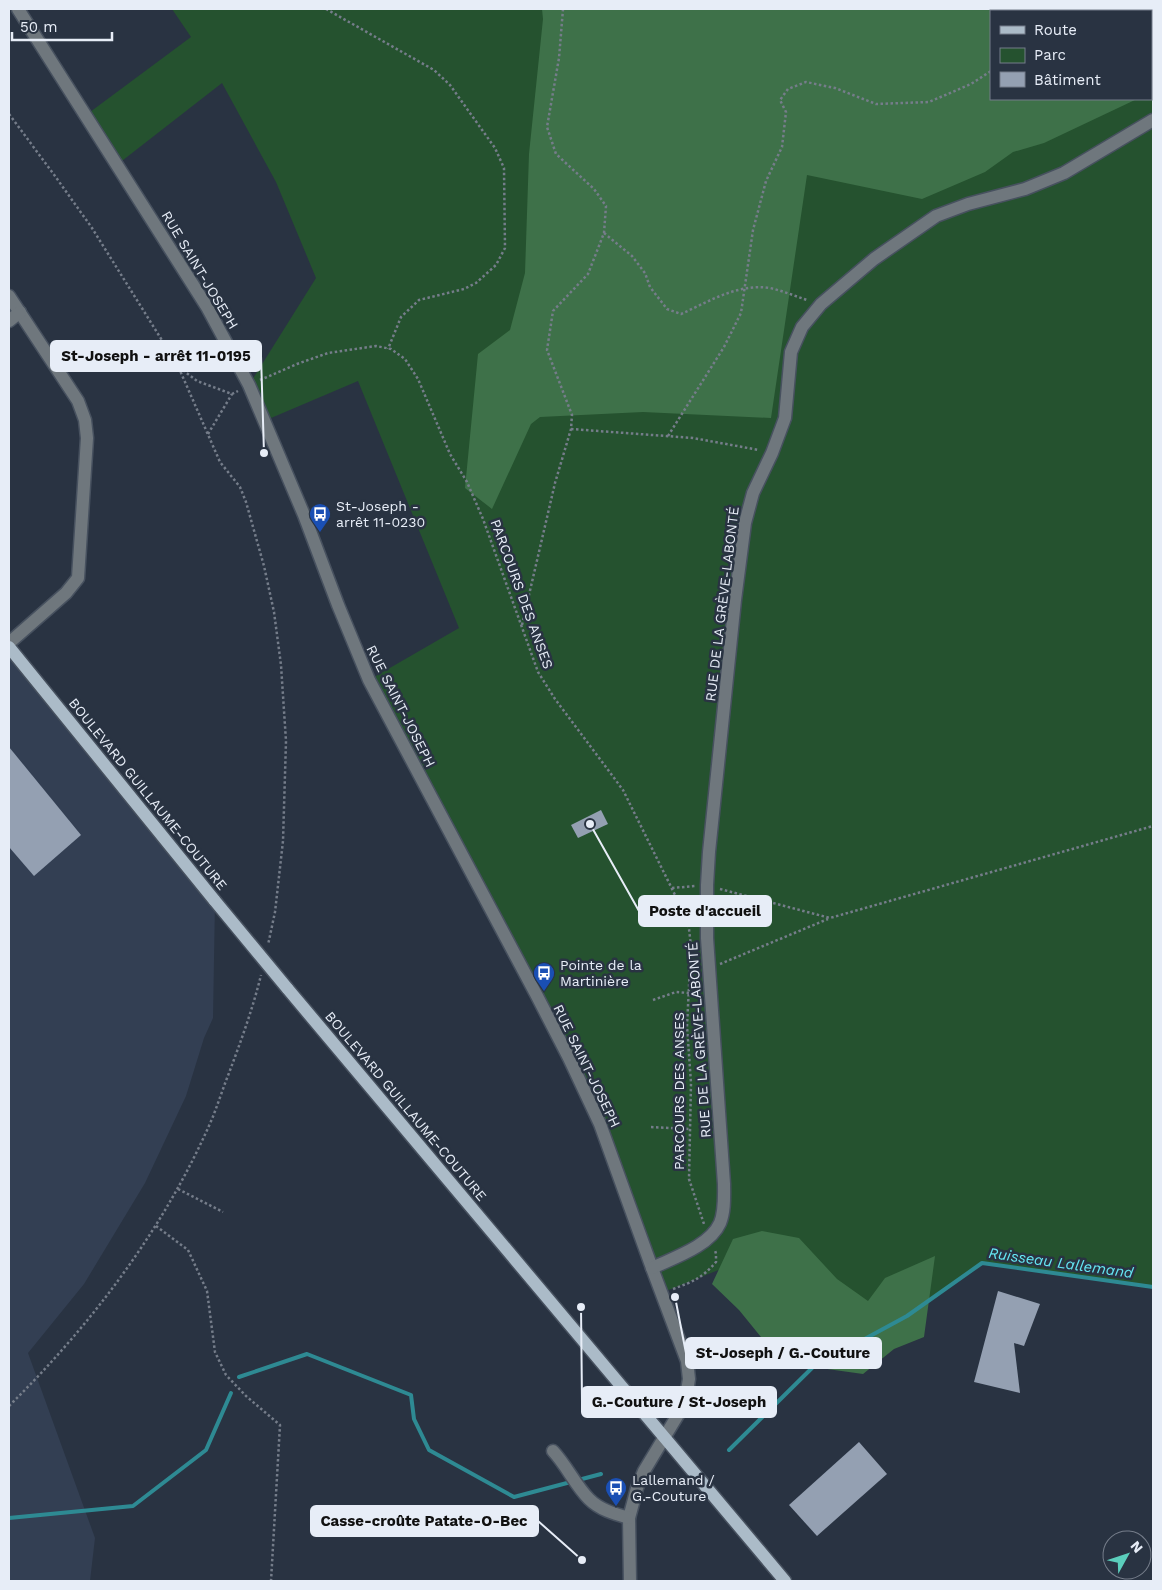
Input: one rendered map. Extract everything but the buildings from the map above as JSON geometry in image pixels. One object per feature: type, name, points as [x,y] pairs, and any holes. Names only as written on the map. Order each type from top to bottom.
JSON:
[{"type":"main road","name":"BOULEVARD GUILLAUME-COUTURE","points":[[9,645],[287,988],[785,1581]]},
{"type":"street","name":"RUE SAINT-JOSEPH","points":[[18,9],[207,307],[249,385],[304,515],[369,680],[537,996],[600,1124],[687,1361],[689,1380],[686,1397],[679,1413],[644,1472],[637,1488],[629,1518],[630,1581]]},
{"type":"street","name":"RUE DE LA GRÈVE-LABONTÉ","points":[[652,1268],[692,1250],[709,1238],[720,1223],[724,1207],[707,938],[707,885],[735,600],[745,523],[753,493],[772,453],[785,418],[791,352],[802,327],[821,304],[874,259],[936,216],[968,204],[1025,188],[1064,173],[1153,120]]},
{"type":"street","points":[[9,296],[78,401],[85,420],[87,438],[78,578],[66,593],[9,645]]},
{"type":"street","points":[[9,321],[20,312]]},
{"type":"street","points":[[553,1452],[563,1462],[591,1501],[611,1513],[629,1518]]},
{"type":"path","points":[[256,382],[328,353],[376,346],[388,349],[401,317],[419,300],[464,289],[476,283],[496,265],[504,248],[504,168],[495,148],[450,85],[434,70],[326,9]]},
{"type":"path","points":[[522,626],[555,483],[571,430],[572,415],[547,350],[553,310],[588,274],[604,233],[606,206],[594,189],[556,154],[547,126],[559,58],[563,9]]},
{"type":"path","points":[[668,436],[724,347],[741,314],[755,222],[766,181],[782,147],[786,112],[780,100],[788,90],[806,82],[835,88],[876,104],[929,102],[971,84],[990,72]]},
{"type":"path","points":[[9,114],[92,228],[178,366],[197,381],[232,394]]},
{"type":"path","points":[[604,233],[632,256],[645,273],[650,287],[667,308],[681,314],[728,292],[745,289],[768,288],[821,304]]},
{"type":"path","name":"PARCOURS DES ANSES","points":[[388,349],[405,359],[418,379],[450,454],[467,482],[483,519],[538,672],[555,699],[624,790],[672,888],[689,929],[691,946],[687,1026],[691,1083],[689,1179],[716,1254],[716,1262],[697,1280],[661,1293]]},
{"type":"path","points":[[208,434],[232,394],[239,391]]},
{"type":"path","points":[[571,430],[693,438],[772,453]]},
{"type":"path","points":[[709,969],[830,918],[1153,826]]},
{"type":"path","points":[[672,888],[707,885],[830,918]]},
{"type":"path","points":[[653,1000],[676,992],[689,993]]},
{"type":"path","points":[[651,1127],[690,1129]]},
{"type":"path","points":[[177,1189],[223,1212]]},
{"type":"path","points":[[156,1226],[188,1250],[207,1291],[216,1352],[226,1375],[246,1396],[280,1424],[271,1581]]},
{"type":"shaded area","points":[[9,647],[215,901],[213,1018],[204,1038],[186,1096],[145,1183],[84,1284],[28,1353],[95,1538],[90,1581],[9,1581]]},
{"type":"green space","points":[[172,9],[1153,9],[1153,1287],[982,1263],[907,1316],[741,1261],[661,1293],[600,1124],[369,680],[459,628],[358,381],[264,421],[249,385],[316,278],[276,182],[222,83],[118,164],[86,115],[191,37]]},
{"type":"green space","points":[[542,9],[1153,9],[1153,89],[1152,10],[990,10],[990,100],[1135,100],[1044,143],[1013,152],[985,172],[922,199],[807,175],[771,418],[643,412],[540,417],[531,424],[492,509],[465,488],[478,354],[510,330],[525,273],[529,154],[543,19]]},
{"type":"green space","points":[[762,1231],[799,1238],[837,1279],[868,1301],[885,1278],[935,1256],[924,1337],[894,1349],[863,1374],[813,1367],[765,1342],[739,1310],[712,1284],[733,1239]]},
{"type":"waterway","name":"Ruisseau Lallemand","points":[[729,1450],[813,1367],[907,1316],[982,1263],[1153,1287]]},
{"type":"waterway","points":[[239,1377],[307,1354],[411,1395],[414,1419],[429,1450],[514,1497],[601,1474]]},
{"type":"waterway","points":[[9,1518],[133,1506],[206,1450],[231,1393]]},
{"type":"place","name":"St-Joseph - arrêt 11-0195","points":[[264,453]]},
{"type":"place","name":"St-Joseph - arrêt 11-0230","points":[[320,533]]},
{"type":"place","name":"Poste d'accueil","points":[[590,824]]},
{"type":"place","name":"Pointe de la Martinière","points":[[544,992]]},
{"type":"place","name":"St-Joseph / G.-Couture","points":[[675,1297]]},
{"type":"place","name":"G.-Couture / St-Joseph","points":[[581,1307]]},
{"type":"place","name":"Lallemand / G.-Couture","points":[[616,1507]]},
{"type":"place","name":"Casse-croûte Patate-O-Bec","points":[[582,1560]]}]
